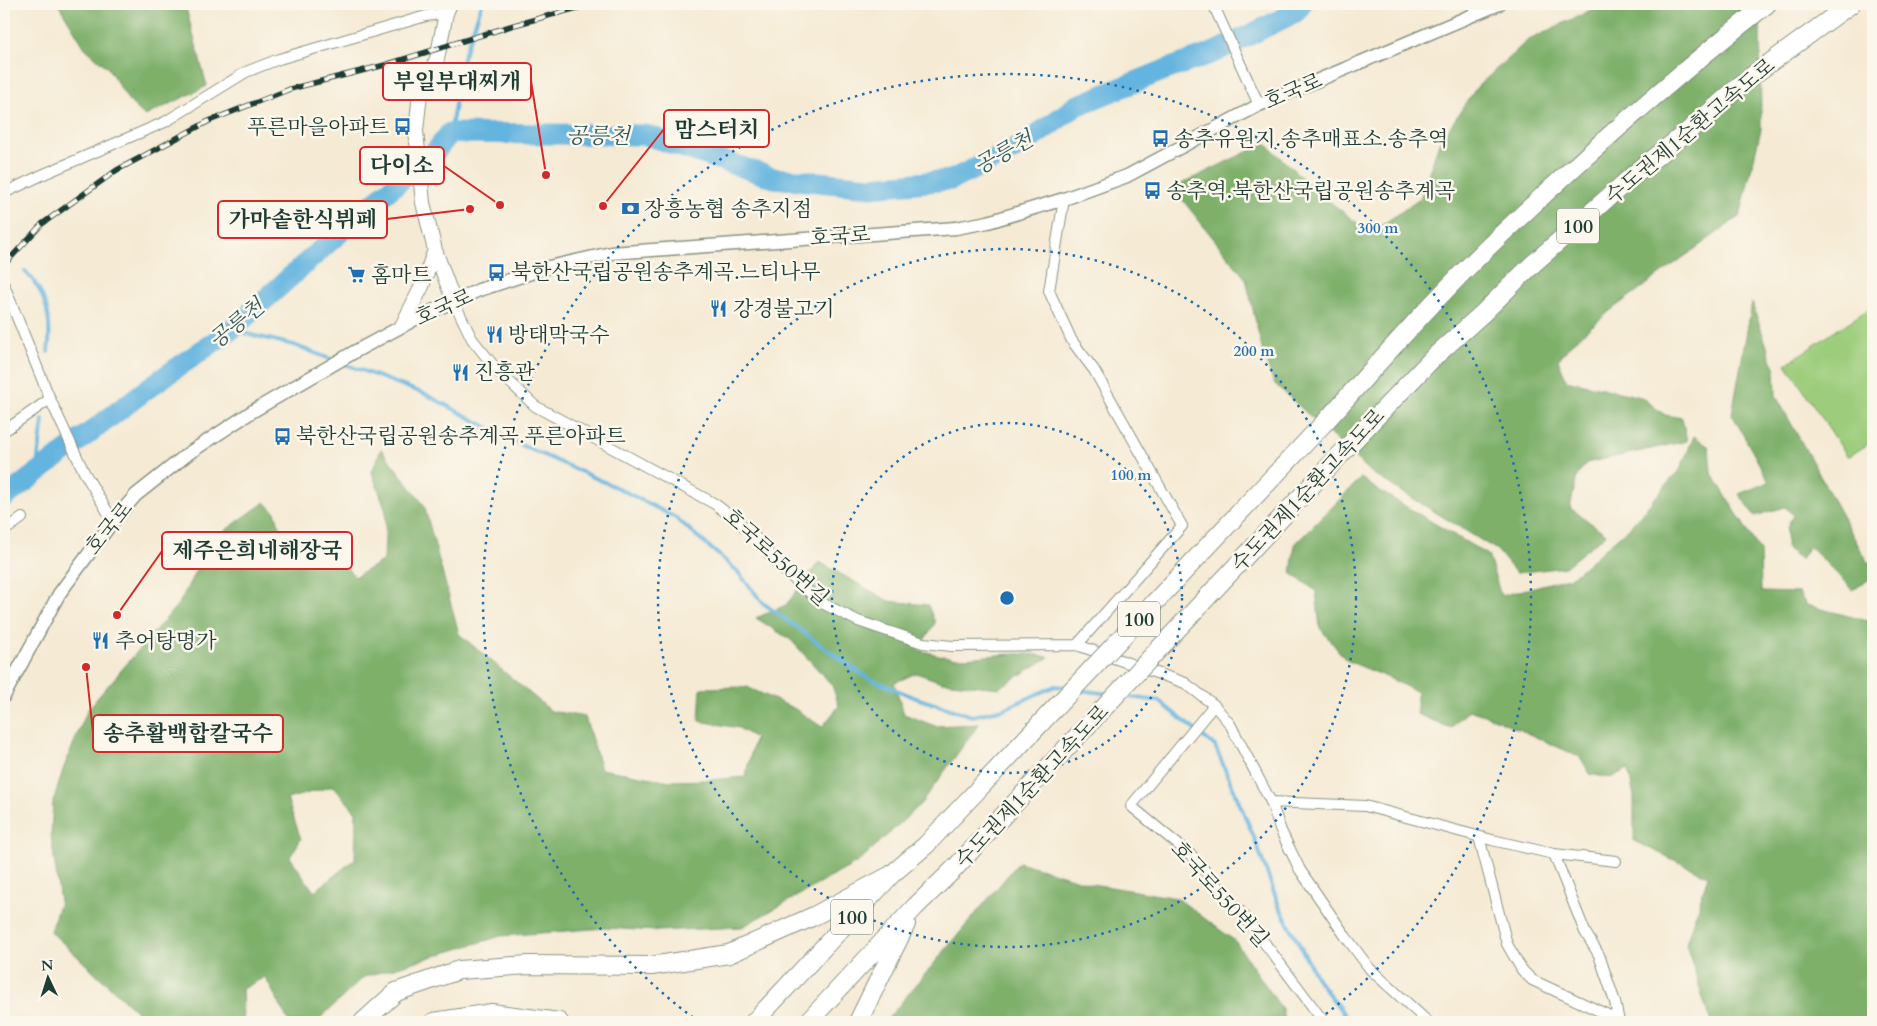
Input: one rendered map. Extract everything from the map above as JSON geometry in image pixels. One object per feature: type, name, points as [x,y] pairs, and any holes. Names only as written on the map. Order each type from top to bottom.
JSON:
[{"type":"highway","name":"수도권제1순환고속도로","points":[[754,1022],[891,875],[926,845],[1324,423],[1404,334],[1504,232],[1607,137],[1713,46],[1767,4]]},
{"type":"highway","name":"수도권제1순환고속도로","points":[[808,1022],[1434,357],[1483,313],[1534,263],[1637,172],[1693,127],[1745,81],[1851,4]]},
{"type":"highway","points":[[362,1022],[396,992],[459,970],[528,965],[651,966],[729,954],[814,916],[891,875]]},
{"type":"highway","points":[[858,1022],[915,907]]},
{"type":"highway","points":[[434,1022],[492,1013],[559,1022]]},
{"type":"main road","points":[[448,8],[437,59],[420,93],[416,131],[423,203],[436,250],[454,302]]},
{"type":"main road","points":[[402,326],[422,286],[436,250]]},
{"type":"street","points":[[1213,4],[1259,106]]},
{"type":"street","name":"호국로","points":[[4,696],[59,594],[113,521],[136,495],[189,453],[253,411],[402,326],[479,290],[549,267],[611,253],[956,228],[988,222],[1064,199],[1127,176],[1259,106],[1499,4]]},
{"type":"street","points":[[4,193],[165,122],[246,72],[279,59],[448,8]]},
{"type":"street","points":[[1064,199],[1049,291],[1072,341],[1094,370],[1182,526],[1076,645]]},
{"type":"street","points":[[4,285],[50,399],[84,472],[113,521]]},
{"type":"street","name":"호국로550번길","points":[[454,302],[472,339],[497,370],[535,406],[715,504],[751,532],[780,567],[822,603],[858,621],[923,643],[952,646],[1076,645],[1185,683],[1214,706],[1230,724],[1271,802],[1281,831],[1300,870],[1346,938],[1370,970],[1428,1022]]},
{"type":"street","points":[[4,431],[50,399]]},
{"type":"street","points":[[4,531],[22,518]]},
{"type":"street","name":"호국로550번길","points":[[1214,706],[1131,806],[1192,856],[1245,917],[1324,1022]]},
{"type":"street","points":[[1271,802],[1365,806],[1479,837],[1554,854],[1616,861]]},
{"type":"street","points":[[1479,837],[1507,944],[1522,970],[1532,980],[1619,1021]]},
{"type":"street","points":[[1554,854],[1585,932],[1599,955],[1619,1021]]},
{"type":"green space","points":[[58,4],[187,4],[186,8],[207,86],[145,116],[129,101],[108,68],[85,48]]},
{"type":"green space","points":[[1614,4],[1760,4],[1761,129],[1740,216],[1611,310],[1573,342],[1558,360],[1566,380],[1641,397],[1665,415],[1682,418],[1687,441],[1586,463],[1577,476],[1570,508],[1606,534],[1565,567],[1516,573],[1497,550],[1373,474],[1274,383],[1263,353],[1246,279],[1173,188],[1265,143],[1317,192],[1370,233],[1420,199],[1439,143],[1477,87],[1527,41],[1597,7]]},
{"type":"green space","points":[[1752,303],[1775,370],[1776,396],[1868,563],[1873,560],[1873,577],[1853,590],[1809,546],[1801,559],[1786,548],[1787,527],[1793,515],[1785,507],[1755,516],[1739,494],[1769,482],[1732,414]]},
{"type":"green space","points":[[1873,306],[1873,441],[1848,457],[1786,364]]},
{"type":"green space","points":[[1694,436],[1709,447],[1711,472],[1760,551],[1761,592],[1799,593],[1806,605],[1868,621],[1873,618],[1873,1022],[1712,1022],[1686,944],[1708,876],[1634,841],[1634,796],[1628,769],[1610,778],[1590,774],[1580,757],[1496,719],[1469,710],[1451,728],[1417,714],[1417,692],[1346,660],[1320,628],[1316,591],[1291,573],[1295,544],[1361,478],[1488,555],[1501,596],[1572,577],[1629,528],[1681,468]]},
{"type":"green space","points":[[381,449],[424,505],[459,634],[551,711],[585,717],[601,769],[670,781],[745,777],[755,738],[739,728],[699,721],[701,688],[747,687],[795,709],[822,727],[839,706],[832,685],[791,640],[756,618],[786,605],[819,562],[889,601],[928,605],[935,623],[918,650],[955,658],[1016,654],[1049,657],[999,688],[942,682],[916,673],[894,683],[904,714],[935,726],[979,724],[920,805],[858,862],[742,927],[657,931],[605,928],[501,936],[364,977],[316,1022],[289,1022],[265,977],[242,989],[243,1022],[148,1022],[50,931],[60,902],[51,835],[53,802],[64,767],[88,709],[180,602],[207,548],[226,530],[265,502],[275,512],[284,541],[320,539],[355,577],[384,560],[386,511],[372,472]],"holes":[[[333,786],[356,812],[355,859],[314,892],[290,857],[301,839],[287,799]]]},
{"type":"green space","points":[[1019,862],[1092,884],[1177,898],[1235,941],[1282,1009],[1285,1022],[885,1022]]},
{"type":"waterway","points":[[450,133],[463,58],[482,4]]},
{"type":"waterway","name":"공릉천","points":[[4,498],[151,386],[231,330],[364,211],[435,152],[450,133],[646,135],[774,178],[871,187],[951,180],[1023,145],[1076,106],[1213,53],[1296,12],[1302,4]]},
{"type":"waterway","points":[[25,271],[39,289],[47,308],[49,319],[48,352]]},
{"type":"waterway","points":[[231,330],[294,345],[333,360]]},
{"type":"waterway","points":[[342,363],[425,394],[523,446],[620,489],[676,518],[737,571],[763,603],[868,678],[916,698],[972,716],[1004,709],[1055,686],[1066,687]]},
{"type":"waterway","points":[[36,475],[43,420]]},
{"type":"waterway","points":[[1080,690],[1110,694]]},
{"type":"waterway","points":[[1122,696],[1159,701],[1215,746],[1254,837],[1279,906],[1318,980],[1350,1022]]},
{"type":"railway","points":[[4,265],[42,224],[117,170],[209,121],[290,89],[385,65],[514,25],[592,4]]},
{"type":"place","name":"푸른마을아파트","points":[[403,127]]},
{"type":"place","name":"송추유원지.송추매표소.송추역","points":[[1160,139]]},
{"type":"place","name":"부일부대찌개","points":[[546,175]]},
{"type":"place","name":"송추역.북한산국립공원송추계곡","points":[[1152,191]]},
{"type":"place","name":"다이소","points":[[500,205]]},
{"type":"place","name":"맘스터치","points":[[603,206]]},
{"type":"place","name":"가마솥한식뷔페","points":[[470,209]]},
{"type":"place","name":"장흥농협 송추지점","points":[[630,209]]},
{"type":"place","name":"북한산국립공원송추계곡.느티나무","points":[[497,272]]},
{"type":"place","name":"홈마트","points":[[357,275]]},
{"type":"place","name":"강경불고기","points":[[719,309]]},
{"type":"place","name":"방태막국수","points":[[494,335]]},
{"type":"place","name":"진흥관","points":[[460,372]]},
{"type":"place","name":"북한산국립공원송추계곡.푸른아파트","points":[[282,436]]},
{"type":"place","name":"제주은희네해장국","points":[[117,615]]},
{"type":"place","name":"추어탕명가","points":[[101,641]]},
{"type":"place","name":"송추활백합칼국수","points":[[86,667]]}]
